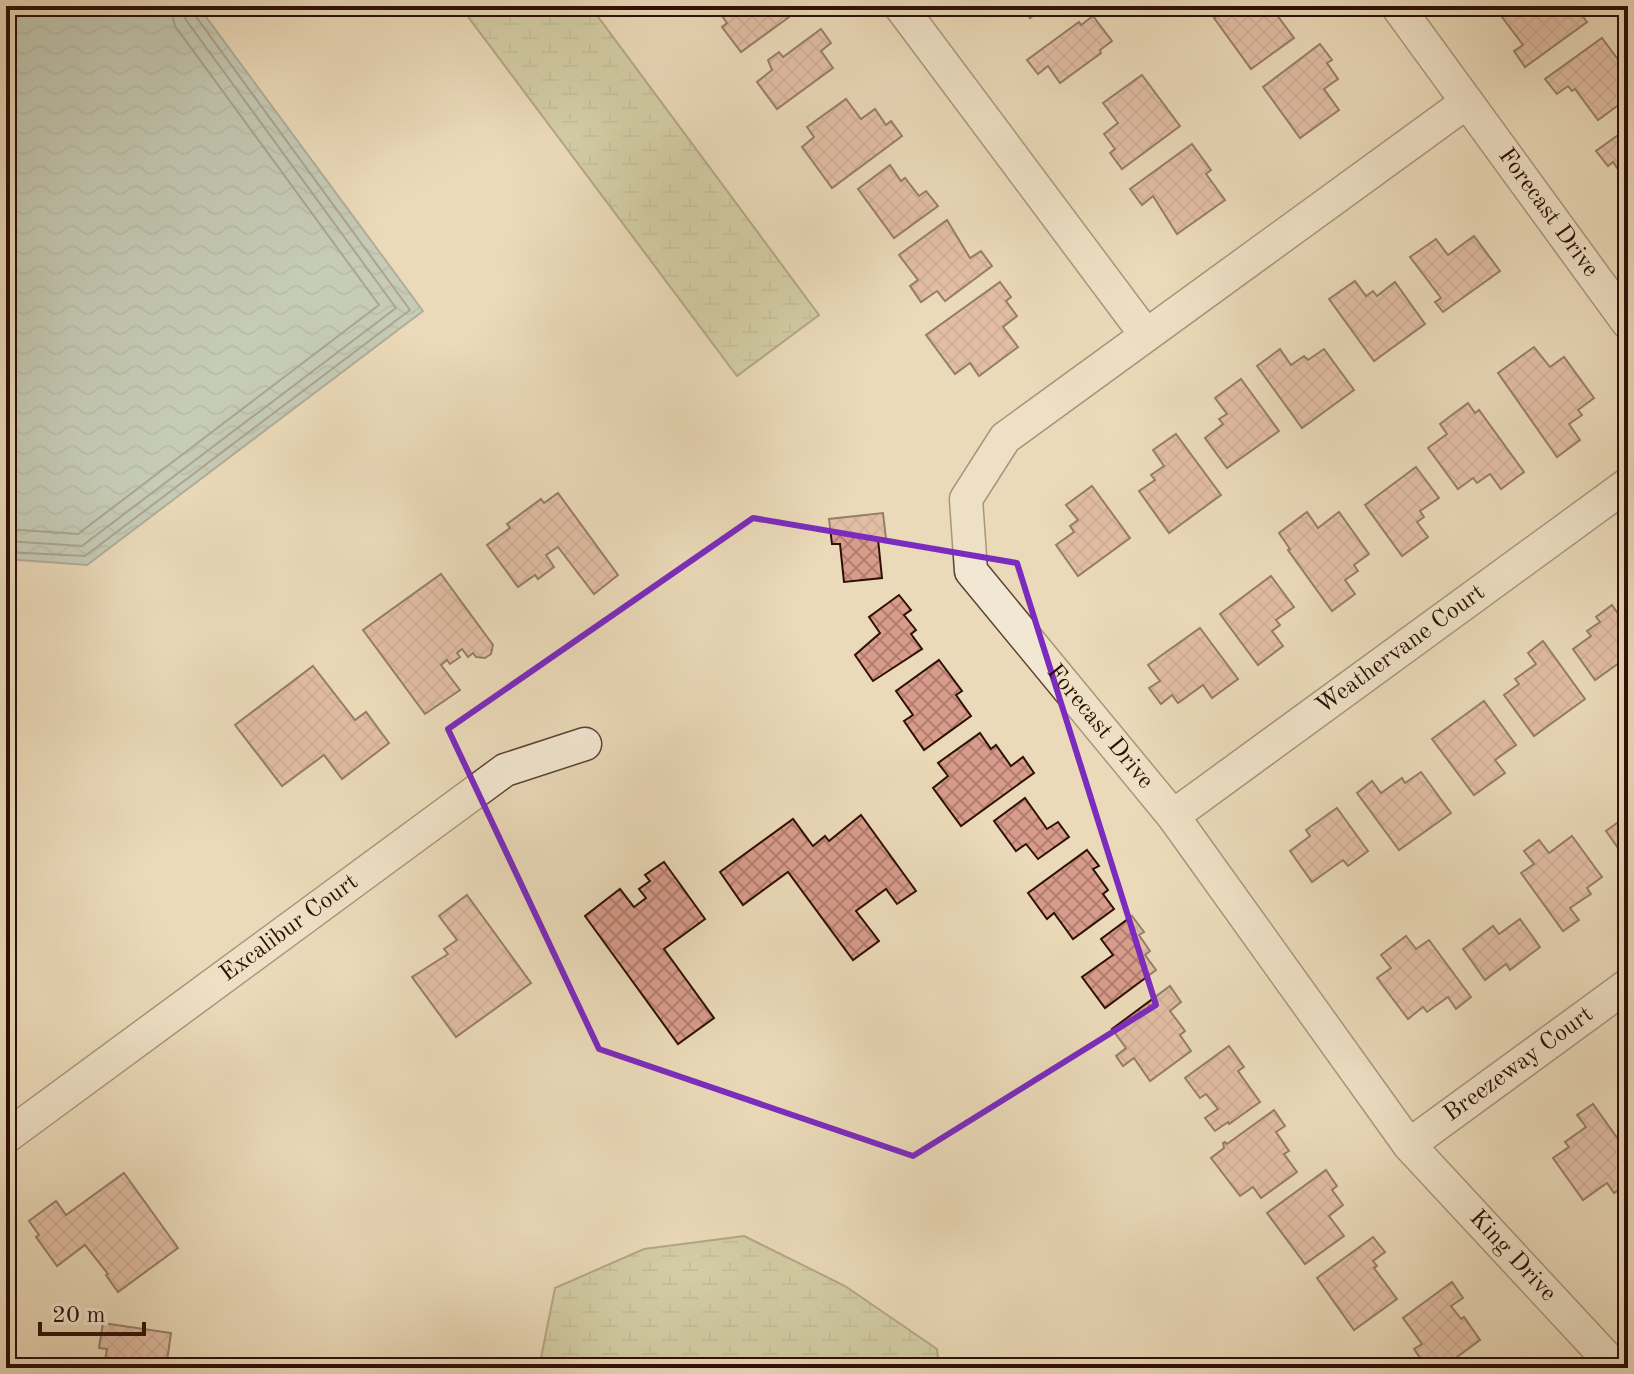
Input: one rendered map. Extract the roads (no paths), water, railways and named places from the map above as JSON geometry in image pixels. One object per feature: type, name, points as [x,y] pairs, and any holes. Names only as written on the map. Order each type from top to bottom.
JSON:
[{"type":"street","points":[[900,6],[1146,335]]},
{"type":"street","name":"Forecast Drive","points":[[1397,6],[1628,323]]},
{"type":"street","name":"Forecast Drive","points":[[1409,1145],[1173,816],[971,571],[966,499],[1005,438],[1467,102]]},
{"type":"street","name":"Weathervane Court","points":[[1173,816],[1628,484]]},
{"type":"street","name":"Excalibur Court","points":[[6,1137],[505,770],[585,744]]},
{"type":"street","name":"Breezeway Court","points":[[1409,1145],[1628,985]]},
{"type":"street","name":"King Drive","points":[[1409,1145],[1616,1368]]},
{"type":"water","points":[[6,6],[198,6],[423,311],[87,565],[6,559]]}]
